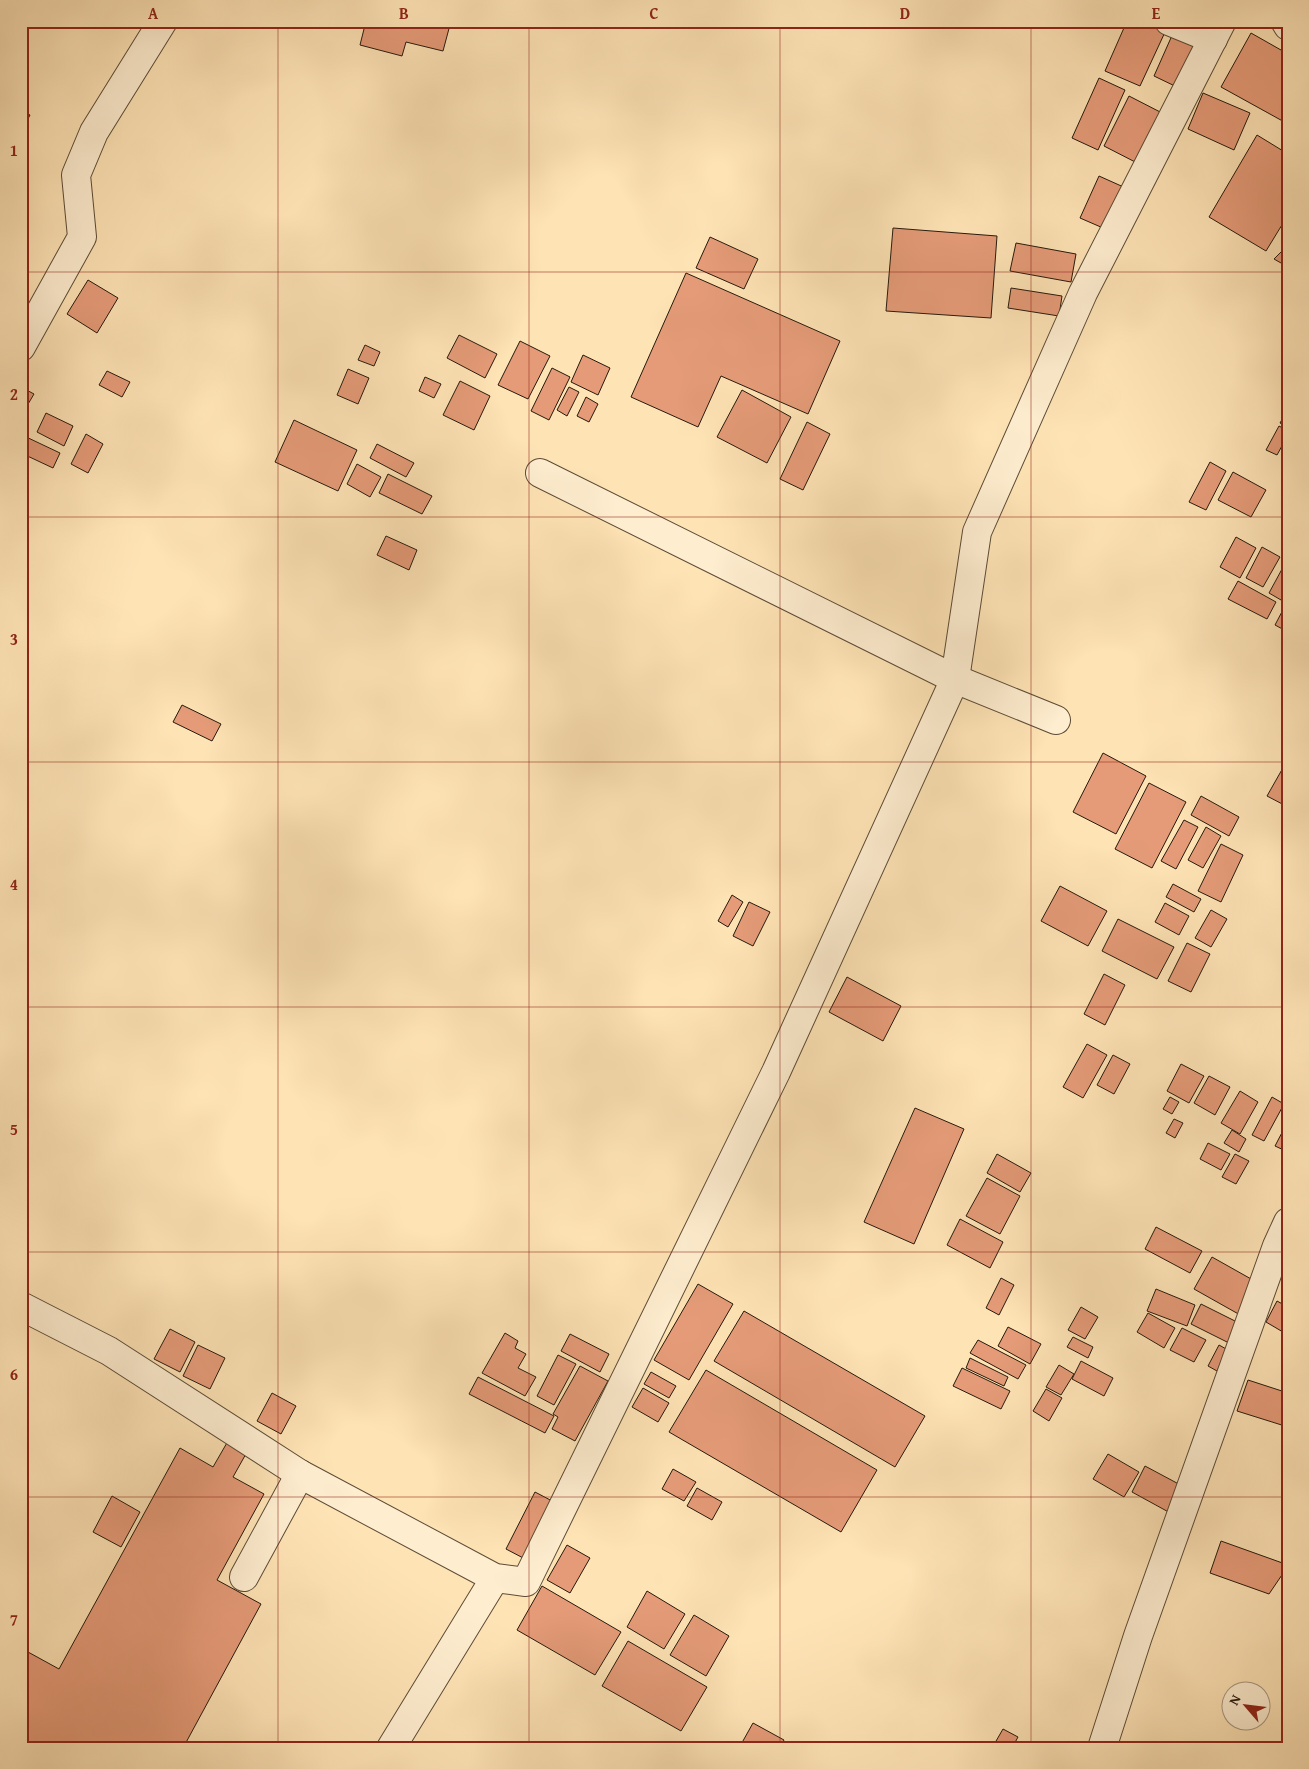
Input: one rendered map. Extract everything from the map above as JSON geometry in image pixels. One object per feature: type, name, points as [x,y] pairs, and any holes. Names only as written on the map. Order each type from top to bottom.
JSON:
[{"type":"street","points":[[21,347],[82,237],[76,175],[94,132],[162,21]]},
{"type":"street","points":[[21,1306],[110,1351],[300,1474],[495,1578],[526,1582],[776,1072],[955,679],[977,532],[1083,294],[1217,30],[1169,21]]},
{"type":"street","points":[[1285,21],[1288,26]]},
{"type":"street","points":[[540,473],[955,679],[1056,720]]},
{"type":"street","points":[[1102,1748],[1138,1636],[1277,1246],[1288,1222]]},
{"type":"street","points":[[244,1578],[300,1474]]},
{"type":"street","points":[[391,1748],[495,1578]]},
{"type":"building","points":[[366,21],[451,21],[443,51],[406,42],[402,56],[360,45]]},
{"type":"building","points":[[1127,21],[1147,21],[1166,30],[1140,86],[1105,71]]},
{"type":"building","points":[[1174,31],[1199,42],[1179,88],[1154,76]]},
{"type":"building","points":[[1251,33],[1288,54],[1288,124],[1221,87]]},
{"type":"building","points":[[1099,78],[1125,90],[1098,150],[1072,138]]},
{"type":"building","points":[[1203,93],[1250,113],[1234,150],[1188,129]]},
{"type":"building","points":[[1129,96],[1166,115],[1141,165],[1104,146]]},
{"type":"building","points":[[21,111],[30,115],[21,132]]},
{"type":"building","points":[[1257,135],[1288,154],[1288,215],[1266,251],[1209,217]]},
{"type":"building","points":[[1099,176],[1128,189],[1110,231],[1080,218]]},
{"type":"building","points":[[893,228],[997,236],[991,318],[886,311]]},
{"type":"building","points":[[710,237],[758,259],[744,289],[696,268]]},
{"type":"building","points":[[1016,243],[1076,254],[1071,282],[1010,271]]},
{"type":"building","points":[[1288,245],[1288,267],[1274,259]]},
{"type":"building","points":[[686,273],[840,341],[808,414],[721,376],[698,427],[631,397]]},
{"type":"building","points":[[88,280],[118,298],[97,333],[67,314]]},
{"type":"building","points":[[1011,288],[1062,296],[1059,316],[1008,308]]},
{"type":"building","points":[[459,335],[497,354],[485,378],[447,358]]},
{"type":"building","points":[[520,341],[550,356],[528,399],[498,385]]},
{"type":"building","points":[[365,345],[380,352],[374,366],[358,360]]},
{"type":"building","points":[[583,355],[610,368],[598,395],[571,382]]},
{"type":"building","points":[[552,368],[570,377],[549,420],[531,411]]},
{"type":"building","points":[[348,369],[369,378],[358,404],[337,395]]},
{"type":"building","points":[[107,371],[130,382],[122,397],[99,385]]},
{"type":"building","points":[[425,377],[441,384],[434,398],[419,391]]},
{"type":"building","points":[[460,381],[490,396],[474,430],[443,415]]},
{"type":"building","points":[[21,387],[34,394],[21,416]]},
{"type":"building","points":[[569,387],[579,392],[567,416],[557,410]]},
{"type":"building","points":[[742,390],[791,417],[767,463],[717,437]]},
{"type":"building","points":[[586,397],[598,404],[589,422],[577,416]]},
{"type":"building","points":[[1288,409],[1288,427],[1280,423]]},
{"type":"building","points":[[46,413],[73,426],[64,446],[37,432]]},
{"type":"building","points":[[294,420],[357,450],[338,491],[275,462]]},
{"type":"building","points":[[807,422],[830,434],[803,490],[780,479]]},
{"type":"building","points":[[1279,426],[1288,431],[1288,435],[1277,455],[1266,450]]},
{"type":"building","points":[[86,434],[103,444],[88,473],[71,464]]},
{"type":"building","points":[[22,435],[60,453],[53,468],[21,453]]},
{"type":"building","points":[[377,444],[414,463],[406,477],[370,458]]},
{"type":"building","points":[[1210,462],[1226,471],[1206,510],[1189,502]]},
{"type":"building","points":[[357,464],[381,477],[370,497],[347,484]]},
{"type":"building","points":[[1233,472],[1266,490],[1251,517],[1218,500]]},
{"type":"building","points":[[388,474],[432,496],[422,514],[379,493]]},
{"type":"building","points":[[386,536],[417,550],[409,570],[377,555]]},
{"type":"building","points":[[1236,537],[1256,548],[1240,578],[1220,567]]},
{"type":"building","points":[[1262,547],[1280,557],[1263,587],[1246,578]]},
{"type":"building","points":[[1288,558],[1288,588],[1281,600],[1269,593]]},
{"type":"building","points":[[1238,581],[1276,602],[1267,619],[1228,599]]},
{"type":"building","points":[[1286,604],[1288,604],[1288,632],[1275,625]]},
{"type":"building","points":[[182,705],[221,724],[212,741],[173,722]]},
{"type":"building","points":[[1103,753],[1146,776],[1116,834],[1073,812]]},
{"type":"building","points":[[1288,759],[1288,807],[1267,796]]},
{"type":"building","points":[[1149,783],[1186,802],[1152,868],[1115,849]]},
{"type":"building","points":[[1201,796],[1239,817],[1229,836],[1191,815]]},
{"type":"building","points":[[1184,820],[1198,827],[1176,869],[1161,861]]},
{"type":"building","points":[[1206,827],[1221,836],[1203,868],[1188,860]]},
{"type":"building","points":[[1221,844],[1243,855],[1221,902],[1198,891]]},
{"type":"building","points":[[1173,884],[1201,899],[1194,912],[1166,897]]},
{"type":"building","points":[[1060,886],[1107,911],[1088,946],[1041,921]]},
{"type":"building","points":[[732,895],[743,902],[728,927],[718,921]]},
{"type":"building","points":[[749,902],[770,912],[753,946],[733,936]]},
{"type":"building","points":[[1165,903],[1189,916],[1179,935],[1155,922]]},
{"type":"building","points":[[1211,910],[1227,919],[1211,947],[1195,938]]},
{"type":"building","points":[[1118,919],[1174,947],[1157,979],[1102,951]]},
{"type":"building","points":[[1187,943],[1210,954],[1191,992],[1168,981]]},
{"type":"building","points":[[1104,974],[1125,985],[1105,1025],[1084,1014]]},
{"type":"building","points":[[847,977],[901,1006],[883,1041],[829,1012]]},
{"type":"building","points":[[1087,1044],[1107,1055],[1083,1098],[1063,1087]]},
{"type":"building","points":[[1113,1055],[1130,1064],[1114,1094],[1097,1085]]},
{"type":"building","points":[[1181,1064],[1204,1076],[1189,1103],[1167,1091]]},
{"type":"building","points":[[1209,1076],[1230,1087],[1215,1115],[1194,1103]]},
{"type":"building","points":[[1240,1091],[1258,1102],[1240,1134],[1221,1123]]},
{"type":"building","points":[[1170,1097],[1179,1102],[1172,1114],[1163,1109]]},
{"type":"building","points":[[1272,1097],[1284,1104],[1264,1141],[1252,1135]]},
{"type":"building","points":[[915,1108],[964,1129],[914,1244],[864,1222]]},
{"type":"building","points":[[1174,1119],[1183,1123],[1175,1138],[1166,1133]]},
{"type":"building","points":[[1288,1121],[1288,1152],[1275,1146]]},
{"type":"building","points":[[1232,1130],[1246,1139],[1239,1152],[1224,1143]]},
{"type":"building","points":[[1208,1143],[1230,1154],[1221,1170],[1200,1159]]},
{"type":"building","points":[[997,1154],[1031,1173],[1020,1192],[987,1173]]},
{"type":"building","points":[[1235,1154],[1249,1161],[1236,1184],[1222,1177]]},
{"type":"building","points":[[987,1178],[1020,1196],[1000,1234],[966,1216]]},
{"type":"building","points":[[960,1219],[1003,1242],[990,1268],[947,1245]]},
{"type":"building","points":[[1156,1227],[1202,1251],[1190,1273],[1145,1249]]},
{"type":"building","points":[[1212,1257],[1260,1284],[1242,1316],[1194,1289]]},
{"type":"building","points":[[1001,1278],[1014,1285],[999,1315],[986,1308]]},
{"type":"building","points":[[1288,1281],[1288,1295],[1282,1292]]},
{"type":"building","points":[[698,1284],[733,1304],[689,1380],[654,1360]]},
{"type":"building","points":[[1156,1289],[1195,1305],[1187,1326],[1147,1311]]},
{"type":"building","points":[[1277,1301],[1288,1307],[1288,1335],[1266,1322]]},
{"type":"building","points":[[1201,1304],[1241,1324],[1231,1344],[1191,1324]]},
{"type":"building","points":[[1081,1307],[1098,1317],[1085,1339],[1068,1330]]},
{"type":"building","points":[[744,1311],[925,1416],[895,1467],[714,1361]]},
{"type":"building","points":[[1148,1313],[1175,1328],[1164,1348],[1137,1332]]},
{"type":"building","points":[[1008,1327],[1041,1344],[1030,1364],[998,1346]]},
{"type":"building","points":[[1182,1328],[1206,1340],[1194,1362],[1170,1350]]},
{"type":"building","points":[[170,1329],[195,1342],[180,1372],[154,1359]]},
{"type":"building","points":[[505,1333],[518,1341],[515,1348],[526,1354],[518,1368],[536,1377],[525,1396],[482,1373]]},
{"type":"building","points":[[570,1334],[609,1354],[600,1372],[561,1351]]},
{"type":"building","points":[[1073,1337],[1093,1347],[1088,1358],[1067,1347]]},
{"type":"building","points":[[978,1340],[1026,1365],[1018,1379],[970,1353]]},
{"type":"building","points":[[198,1345],[225,1358],[210,1389],[183,1376]]},
{"type":"building","points":[[1219,1345],[1228,1350],[1217,1371],[1208,1366]]},
{"type":"building","points":[[558,1355],[576,1364],[554,1405],[537,1396]]},
{"type":"building","points":[[970,1358],[1008,1377],[1004,1386],[966,1368]]},
{"type":"building","points":[[1081,1361],[1113,1378],[1104,1396],[1072,1379]]},
{"type":"building","points":[[1059,1365],[1074,1374],[1061,1395],[1046,1387]]},
{"type":"building","points":[[580,1366],[608,1381],[575,1441],[552,1429],[558,1417],[553,1414]]},
{"type":"building","points":[[962,1368],[1010,1391],[1001,1409],[953,1386]]},
{"type":"building","points":[[706,1370],[877,1470],[841,1532],[669,1432]]},
{"type":"building","points":[[651,1372],[676,1386],[669,1398],[644,1384]]},
{"type":"building","points":[[478,1377],[554,1416],[545,1433],[469,1394]]},
{"type":"building","points":[[1248,1380],[1288,1393],[1288,1427],[1237,1411]]},
{"type":"building","points":[[643,1388],[669,1403],[658,1422],[632,1407]]},
{"type":"building","points":[[1046,1389],[1062,1398],[1049,1421],[1033,1411]]},
{"type":"building","points":[[272,1393],[296,1406],[281,1434],[257,1421]]},
{"type":"building","points":[[228,1441],[247,1452],[233,1477],[264,1494],[217,1580],[261,1604],[183,1748],[21,1748],[21,1665],[28,1652],[59,1669],[180,1448],[213,1467]]},
{"type":"building","points":[[1108,1454],[1139,1472],[1124,1497],[1093,1479]]},
{"type":"building","points":[[1145,1466],[1188,1489],[1174,1515],[1132,1492]]},
{"type":"building","points":[[673,1469],[696,1482],[684,1501],[662,1489]]},
{"type":"building","points":[[697,1488],[722,1502],[712,1520],[687,1506]]},
{"type":"building","points":[[535,1492],[556,1503],[527,1560],[506,1549]]},
{"type":"building","points":[[112,1496],[140,1512],[121,1547],[93,1532]]},
{"type":"building","points":[[1221,1541],[1288,1566],[1269,1594],[1210,1573]]},
{"type":"building","points":[[567,1545],[590,1558],[570,1593],[547,1580]]},
{"type":"building","points":[[542,1586],[621,1632],[595,1675],[517,1630]]},
{"type":"building","points":[[647,1591],[685,1614],[664,1649],[627,1627]]},
{"type":"building","points":[[694,1615],[729,1636],[706,1676],[670,1655]]},
{"type":"building","points":[[628,1641],[707,1687],[681,1731],[602,1686]]},
{"type":"building","points":[[753,1723],[784,1740],[780,1748],[739,1748]]},
{"type":"building","points":[[1003,1729],[1018,1737],[1012,1748],[992,1748]]}]
